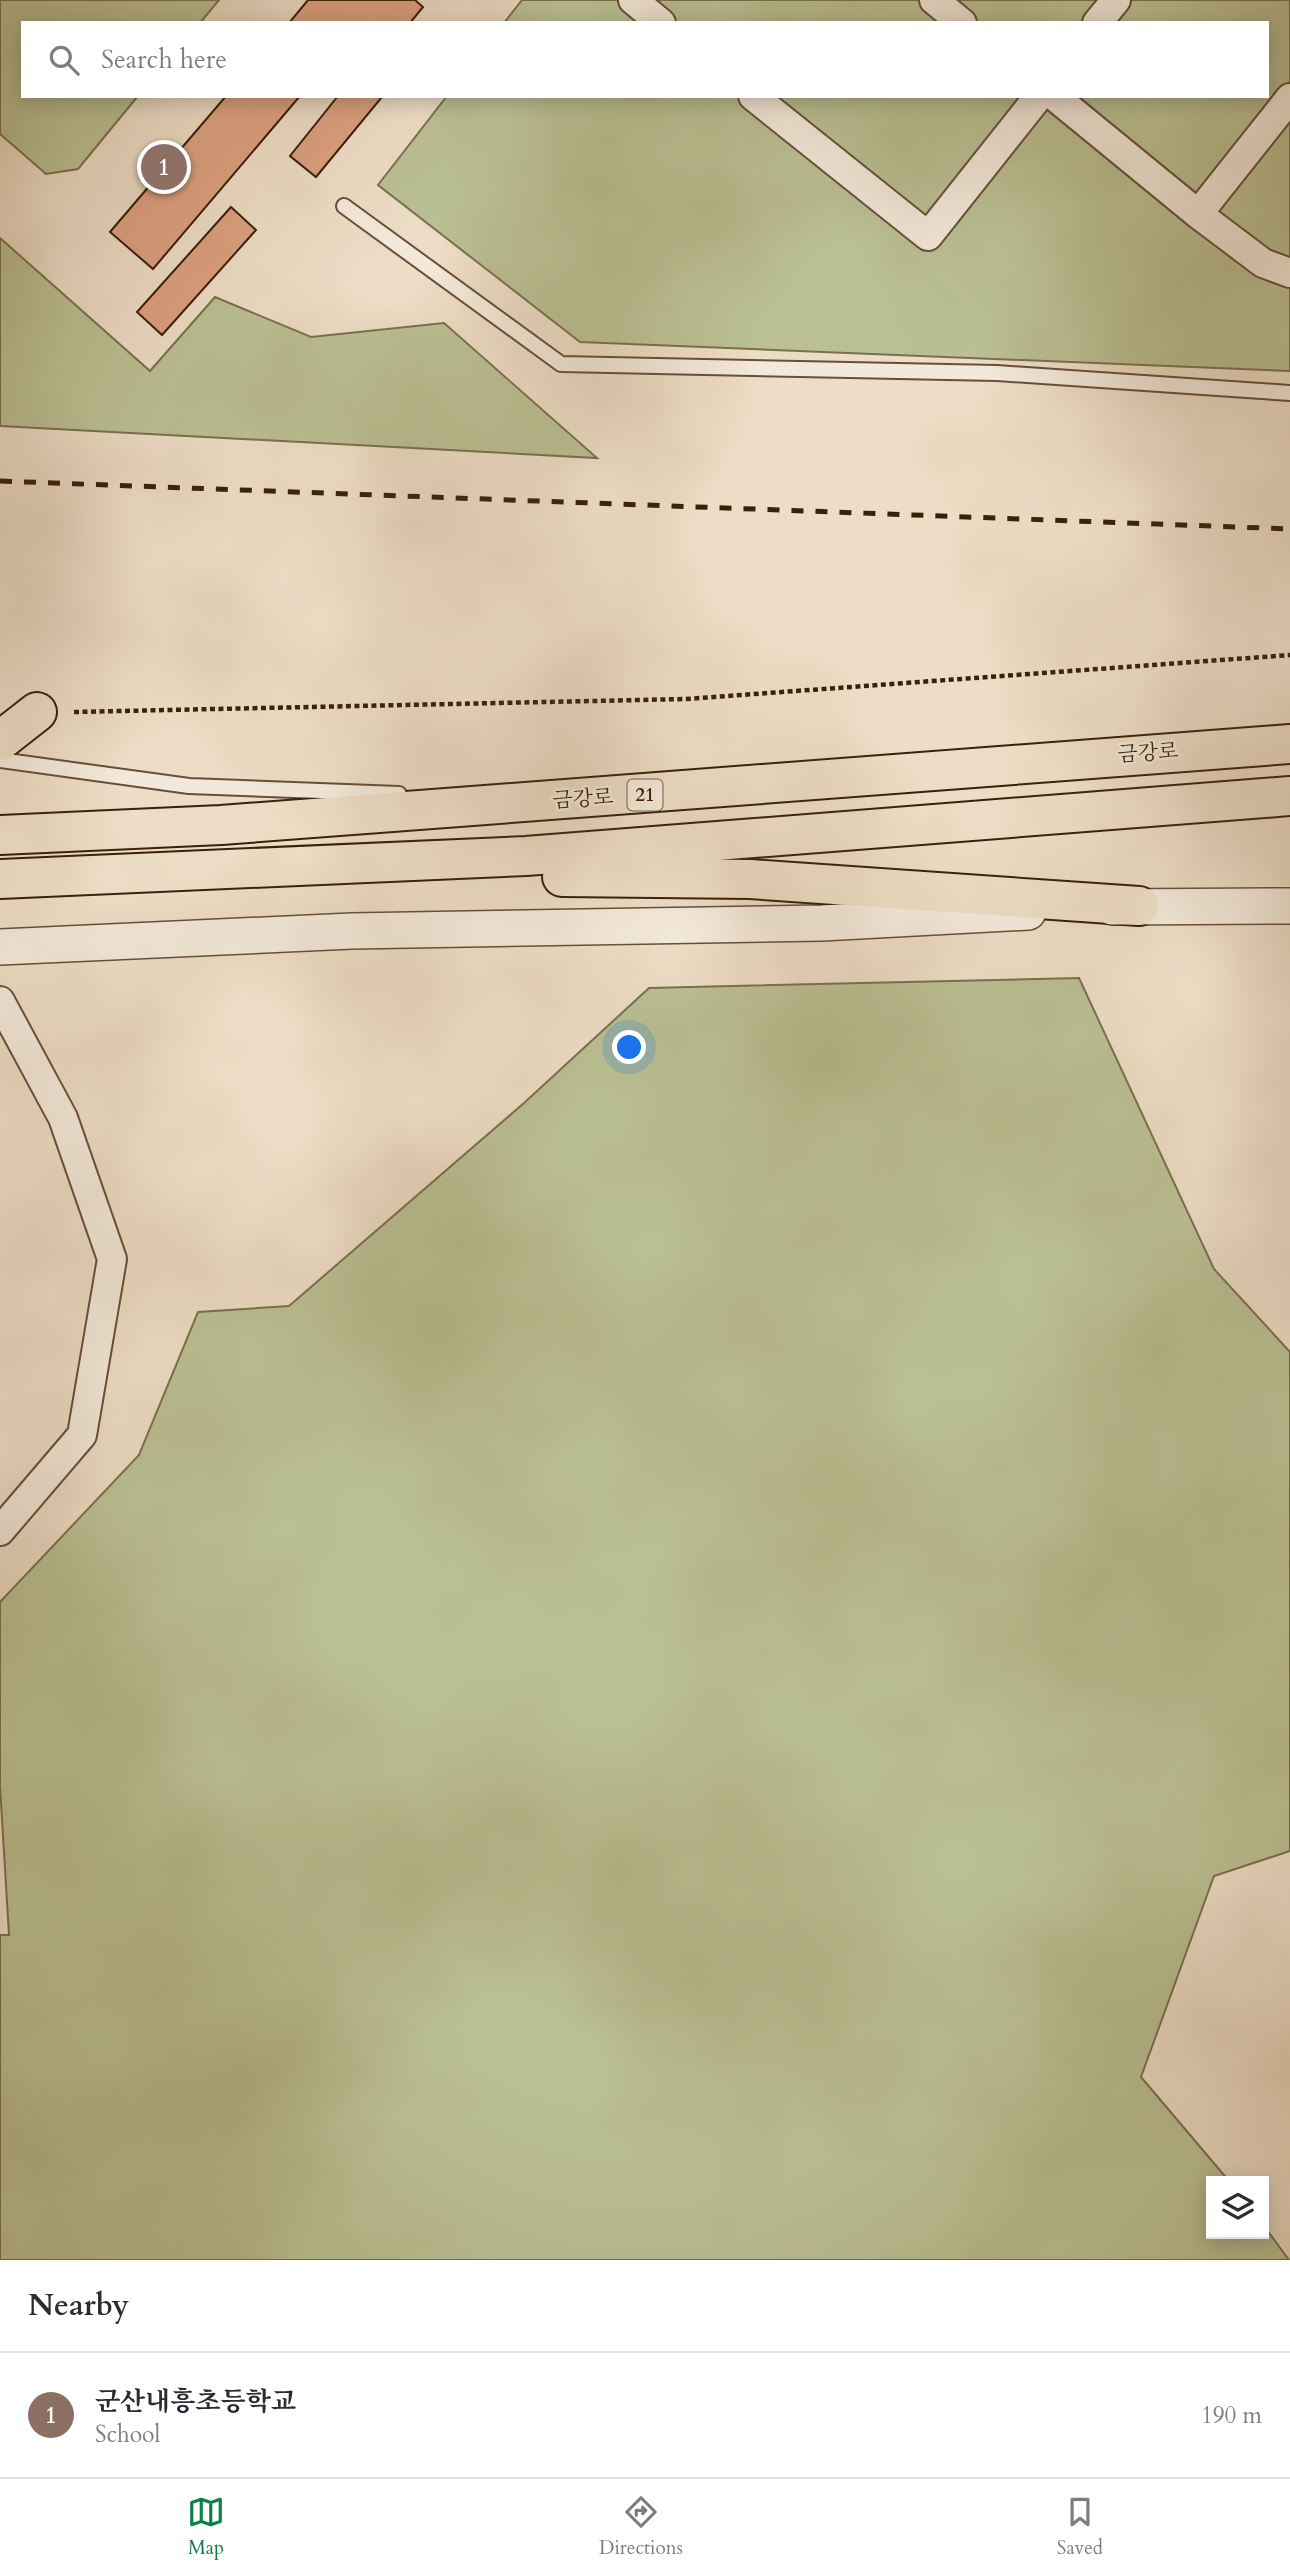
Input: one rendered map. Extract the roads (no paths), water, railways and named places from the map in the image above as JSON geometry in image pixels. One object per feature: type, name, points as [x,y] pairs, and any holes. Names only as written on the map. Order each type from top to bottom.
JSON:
[{"type":"highway","points":[[0,741],[37,712]]},
{"type":"highway","name":"금강로","points":[[0,835],[221,825],[653,794],[1048,760],[1290,744]]},
{"type":"highway","points":[[0,879],[526,856],[1290,796]]},
{"type":"highway","points":[[0,891],[103,893],[613,876],[831,883],[1139,906]]},
{"type":"street","points":[[633,0],[659,21]]},
{"type":"street","points":[[933,0],[959,21]]},
{"type":"street","points":[[1099,21],[1115,0]]},
{"type":"street","points":[[756,98],[928,236],[1037,98]]},
{"type":"street","points":[[1056,98],[1198,214],[1263,263],[1290,273]]},
{"type":"street","points":[[1198,214],[1290,98]]},
{"type":"street","points":[[0,947],[352,931],[822,923],[1139,906],[1290,906]]},
{"type":"street","points":[[0,1000],[64,1118],[112,1259],[82,1435],[0,1531]]},
{"type":"lane","points":[[344,206],[561,364],[997,373],[1290,393]]},
{"type":"lane","points":[[0,760],[189,786],[392,794],[653,794]]},
{"type":"railway","points":[[0,481],[1290,529]]},
{"type":"place","name":"군산내흥초등학교","points":[[164,167]]}]
